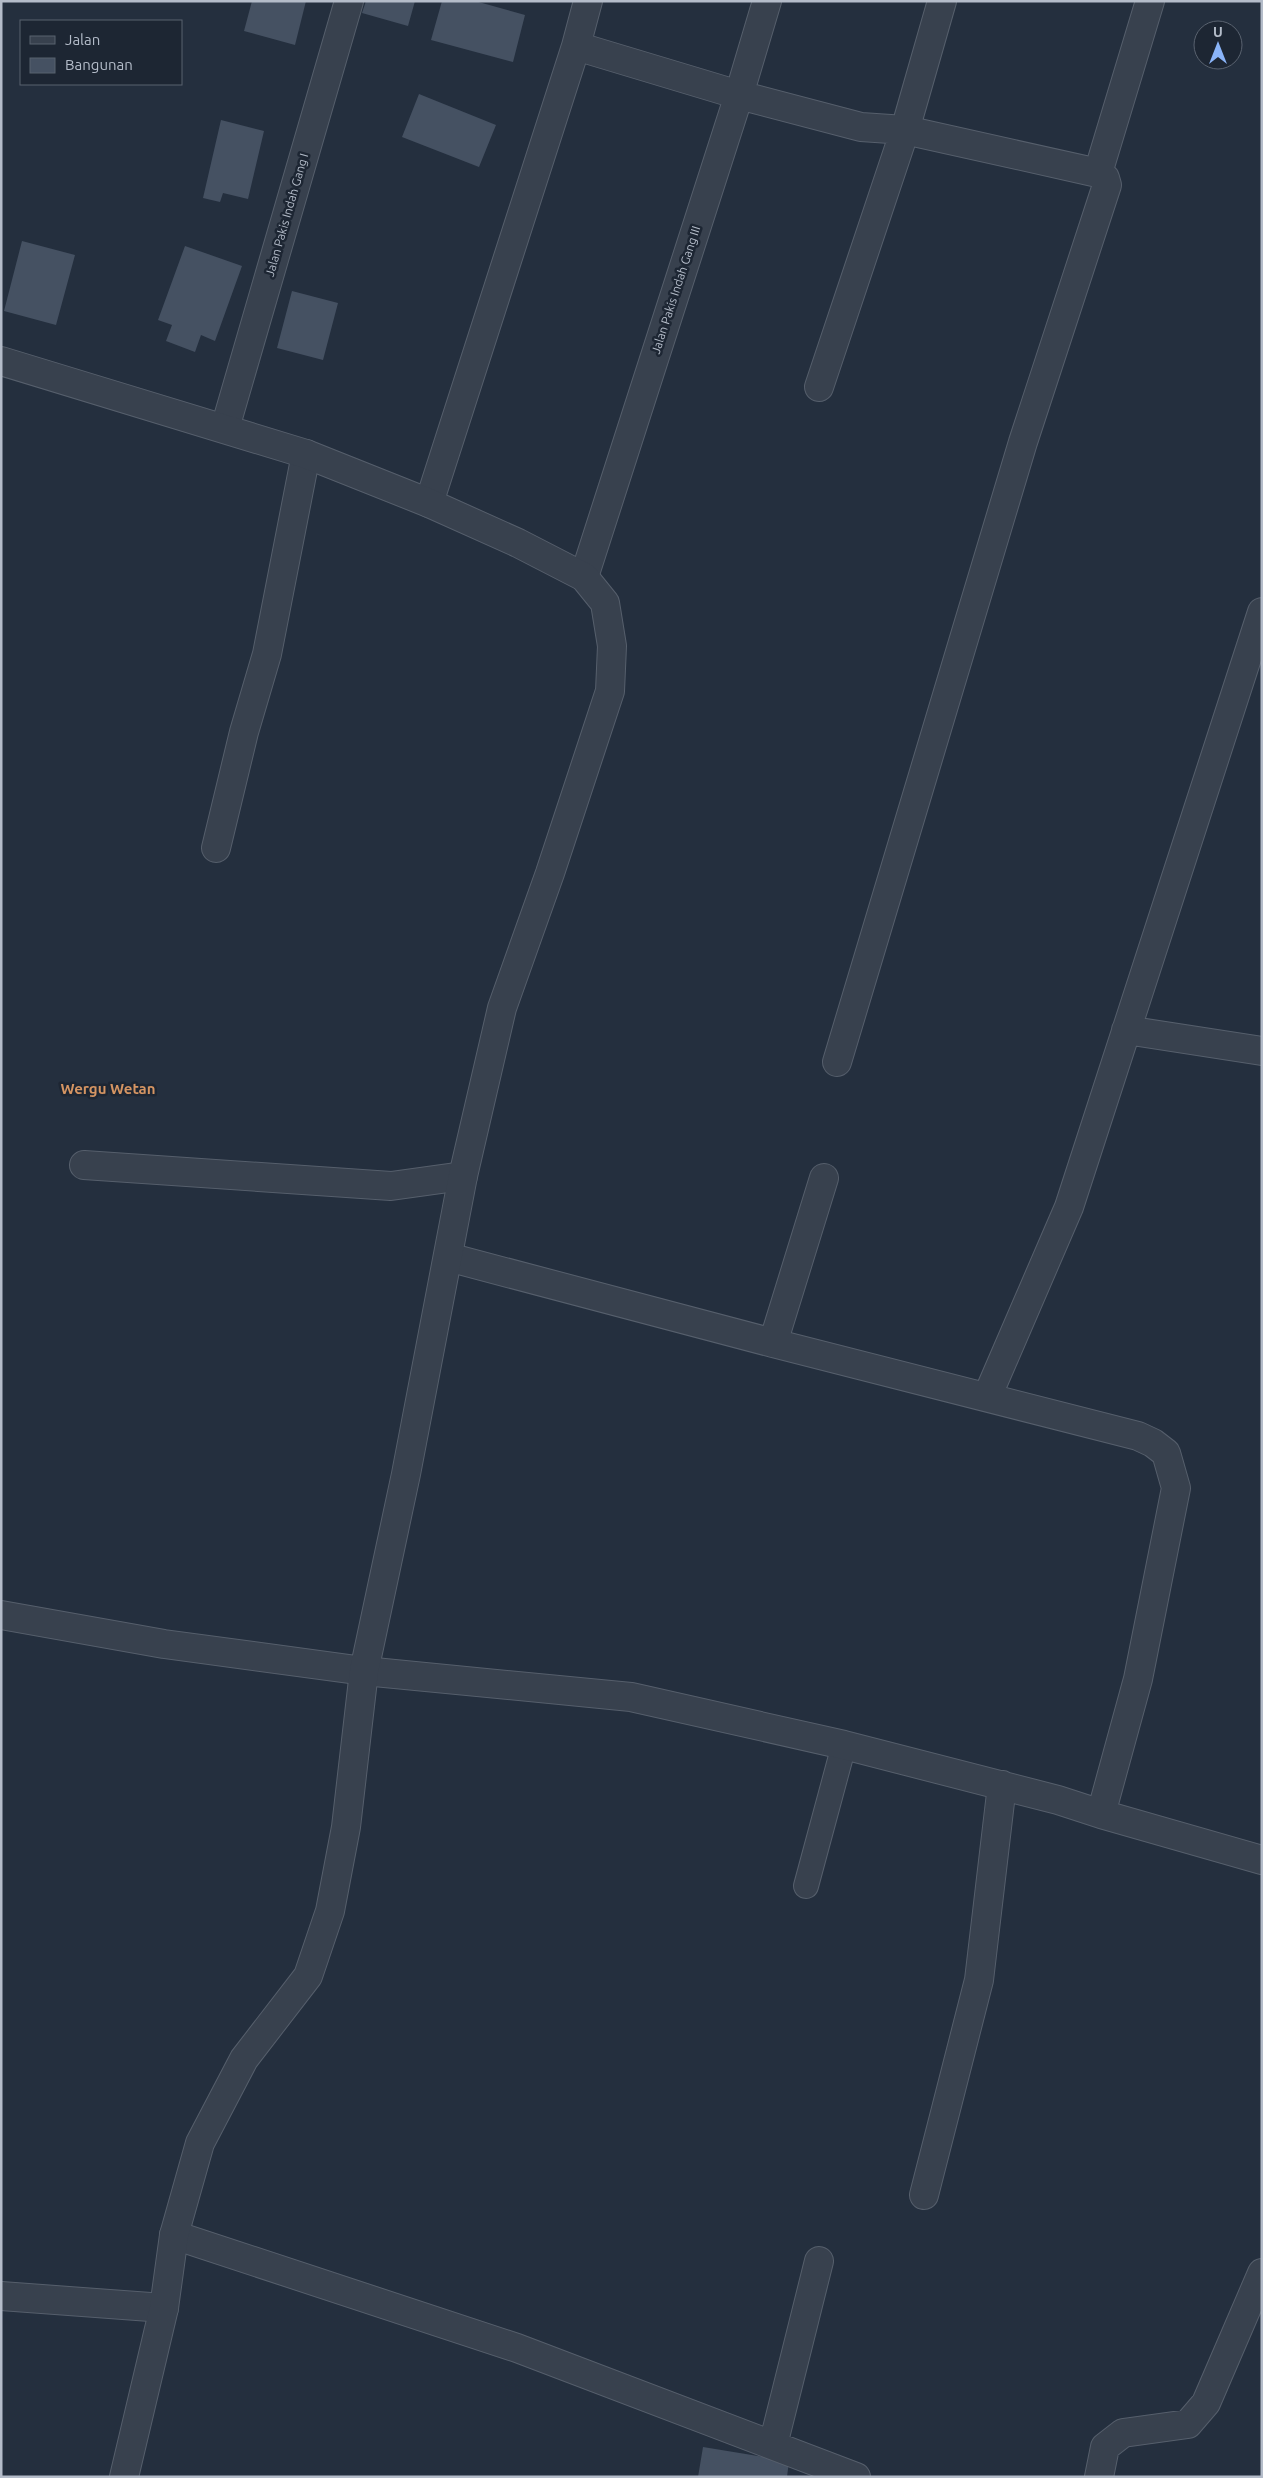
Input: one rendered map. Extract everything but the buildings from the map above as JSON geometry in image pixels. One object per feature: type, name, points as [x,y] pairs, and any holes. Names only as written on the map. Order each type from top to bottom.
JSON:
[{"type":"street","name":"Jalan Pakis Indah Gang I","points":[[225,428],[349,1]]},
{"type":"street","points":[[429,503],[576,46],[588,1]]},
{"type":"street","name":"Jalan Pakis Indah Gang III","points":[[584,578],[739,95],[767,1]]},
{"type":"street","points":[[819,387],[905,130],[942,1]]},
{"type":"street","points":[[1098,173],[1150,1]]},
{"type":"street","points":[[576,46],[739,95],[862,127],[905,130],[1098,173],[1105,178],[1105,190],[1023,442],[836,1062]]},
{"type":"street","points":[[1,361],[306,454],[429,503],[518,543],[584,578],[605,603],[612,646],[610,691],[550,873],[502,1008],[463,1176],[406,1474],[364,1670],[346,1827],[327,1920],[308,1976],[244,2059],[200,2143],[174,2235],[164,2308],[124,2477]]},
{"type":"street","points":[[216,848],[244,732],[267,654],[306,454]]},
{"type":"street","points":[[987,1397],[1069,1207],[1262,612]]},
{"type":"street","points":[[1126,1030],[1262,1050]]},
{"type":"street","points":[[84,1165],[391,1186],[463,1176]]},
{"type":"street","points":[[773,1343],[824,1178]]},
{"type":"street","points":[[448,1256],[773,1343],[1138,1436],[1153,1443],[1166,1453],[1176,1488],[1138,1679],[1101,1814]]},
{"type":"street","points":[[1,1615],[164,1644],[364,1670],[631,1697],[844,1745],[1002,1785],[1262,1860]]},
{"type":"street","points":[[924,2195],[979,1980],[1002,1785]]},
{"type":"street","points":[[174,2235],[517,2348],[856,2477]]},
{"type":"street","points":[[773,2445],[819,2261]]},
{"type":"street","points":[[1099,2477],[1105,2447],[1123,2433],[1188,2424],[1206,2403],[1250,2331],[1262,2273]]},
{"type":"street","points":[[1,2296],[164,2308]]},
{"type":"lane","points":[[806,1886],[844,1745]]},
{"type":"district","name":"Wergu Wetan","points":[[108,1089]]}]
